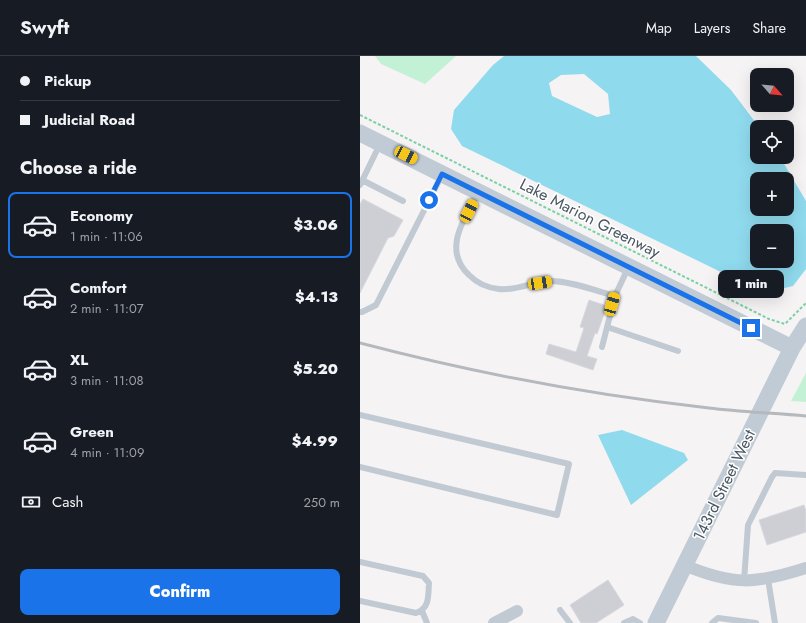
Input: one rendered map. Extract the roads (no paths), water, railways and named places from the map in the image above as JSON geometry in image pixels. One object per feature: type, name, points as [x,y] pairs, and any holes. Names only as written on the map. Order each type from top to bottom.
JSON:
[{"type":"street","points":[[360,133],[792,348]]},
{"type":"street","name":"143rd Street West","points":[[656,623],[792,348],[806,326]]},
{"type":"street","points":[[684,565],[717,577],[744,581],[768,579],[806,568]]},
{"type":"street","points":[[494,623],[517,611]]},
{"type":"lane","points":[[381,143],[361,182],[403,201]]},
{"type":"lane","points":[[360,312],[376,305],[442,174]]},
{"type":"lane","points":[[478,192],[458,231],[455,245],[456,255],[461,265],[477,282],[487,287],[498,289],[513,289],[545,282],[559,282],[615,296]]},
{"type":"lane","points":[[602,347],[615,296],[629,267]]},
{"type":"lane","points":[[607,327],[678,351]]},
{"type":"lane","points":[[360,415],[569,464],[556,515],[360,467]]},
{"type":"lane","points":[[744,581],[748,525],[772,477],[775,474],[806,475]]},
{"type":"lane","points":[[360,562],[423,576],[429,583],[427,605],[422,611],[416,613],[360,601]]},
{"type":"lane","points":[[768,579],[775,623]]},
{"type":"lane","points":[[560,610],[570,623]]},
{"type":"lane","points":[[422,611],[427,623]]},
{"type":"lane","points":[[712,623],[718,618],[756,623]]},
{"type":"lane","points":[[624,623],[633,619],[640,623]]},
{"type":"water","points":[[504,56],[696,56],[731,90],[754,120],[750,120],[750,164],[784,164],[789,172],[750,172],[750,216],[794,216],[794,181],[806,201],[806,269],[793,286],[764,293],[462,146],[451,129],[454,110],[493,65]],"holes":[[[584,74],[608,94],[610,114],[597,117],[552,96],[549,83],[561,75]]]},
{"type":"water","points":[[622,430],[684,453],[688,460],[631,505],[598,435]]},
{"type":"railway","points":[[360,343],[446,364],[577,390],[733,411],[806,416]]}]
